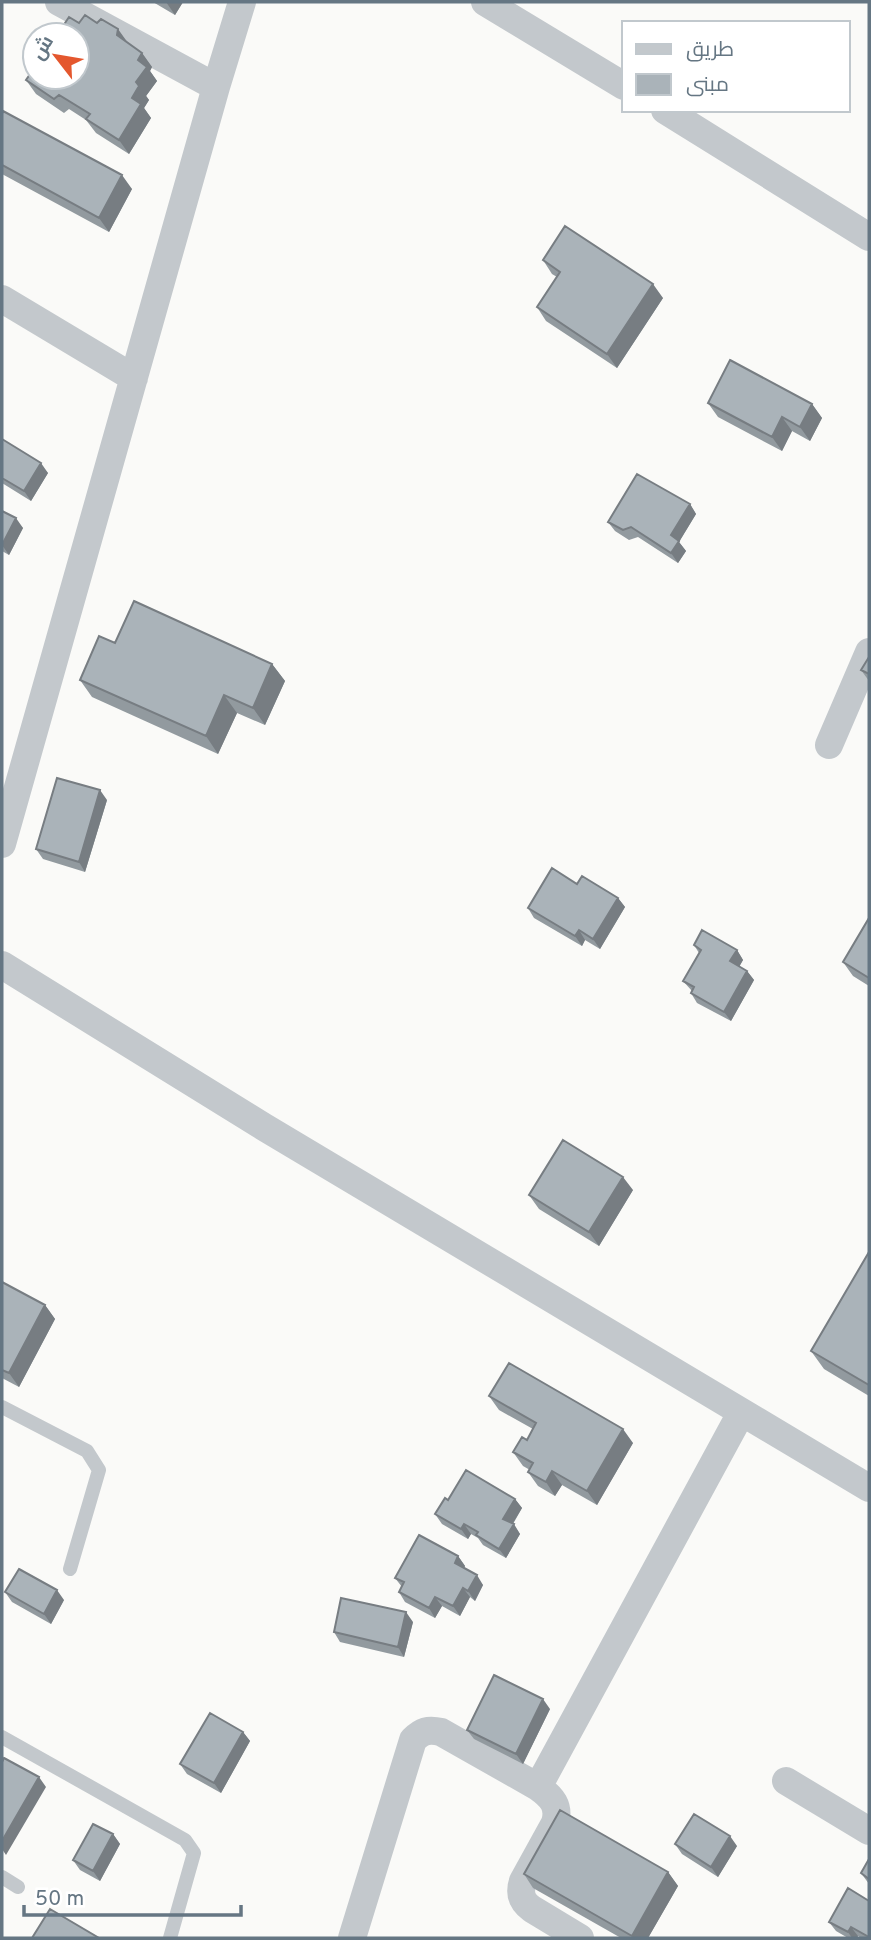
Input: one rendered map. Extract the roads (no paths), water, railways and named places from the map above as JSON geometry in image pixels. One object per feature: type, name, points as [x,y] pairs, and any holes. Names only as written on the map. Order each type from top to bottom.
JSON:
[{"type":"street","points":[[59,2],[216,87]]},
{"type":"street","points":[[2,844],[242,2]]},
{"type":"street","points":[[485,2],[622,85]]},
{"type":"street","points":[[668,112],[869,237]]},
{"type":"street","points":[[2,299],[134,378]]},
{"type":"street","points":[[830,745],[869,652]]},
{"type":"street","points":[[2,965],[264,1127],[869,1488]]},
{"type":"street","points":[[538,1787],[741,1413]]},
{"type":"street","points":[[352,1938],[412,1740],[420,1732],[430,1730],[441,1732],[550,1795],[557,1816],[523,1881],[521,1897],[532,1909],[580,1938]]},
{"type":"street","points":[[786,1781],[869,1832]]},
{"type":"lane","points":[[2,1407],[88,1451],[99,1470],[70,1569]]},
{"type":"lane","points":[[2,1737],[185,1840],[194,1853],[170,1938]]},
{"type":"lane","points":[[2,1877],[18,1887]]}]
